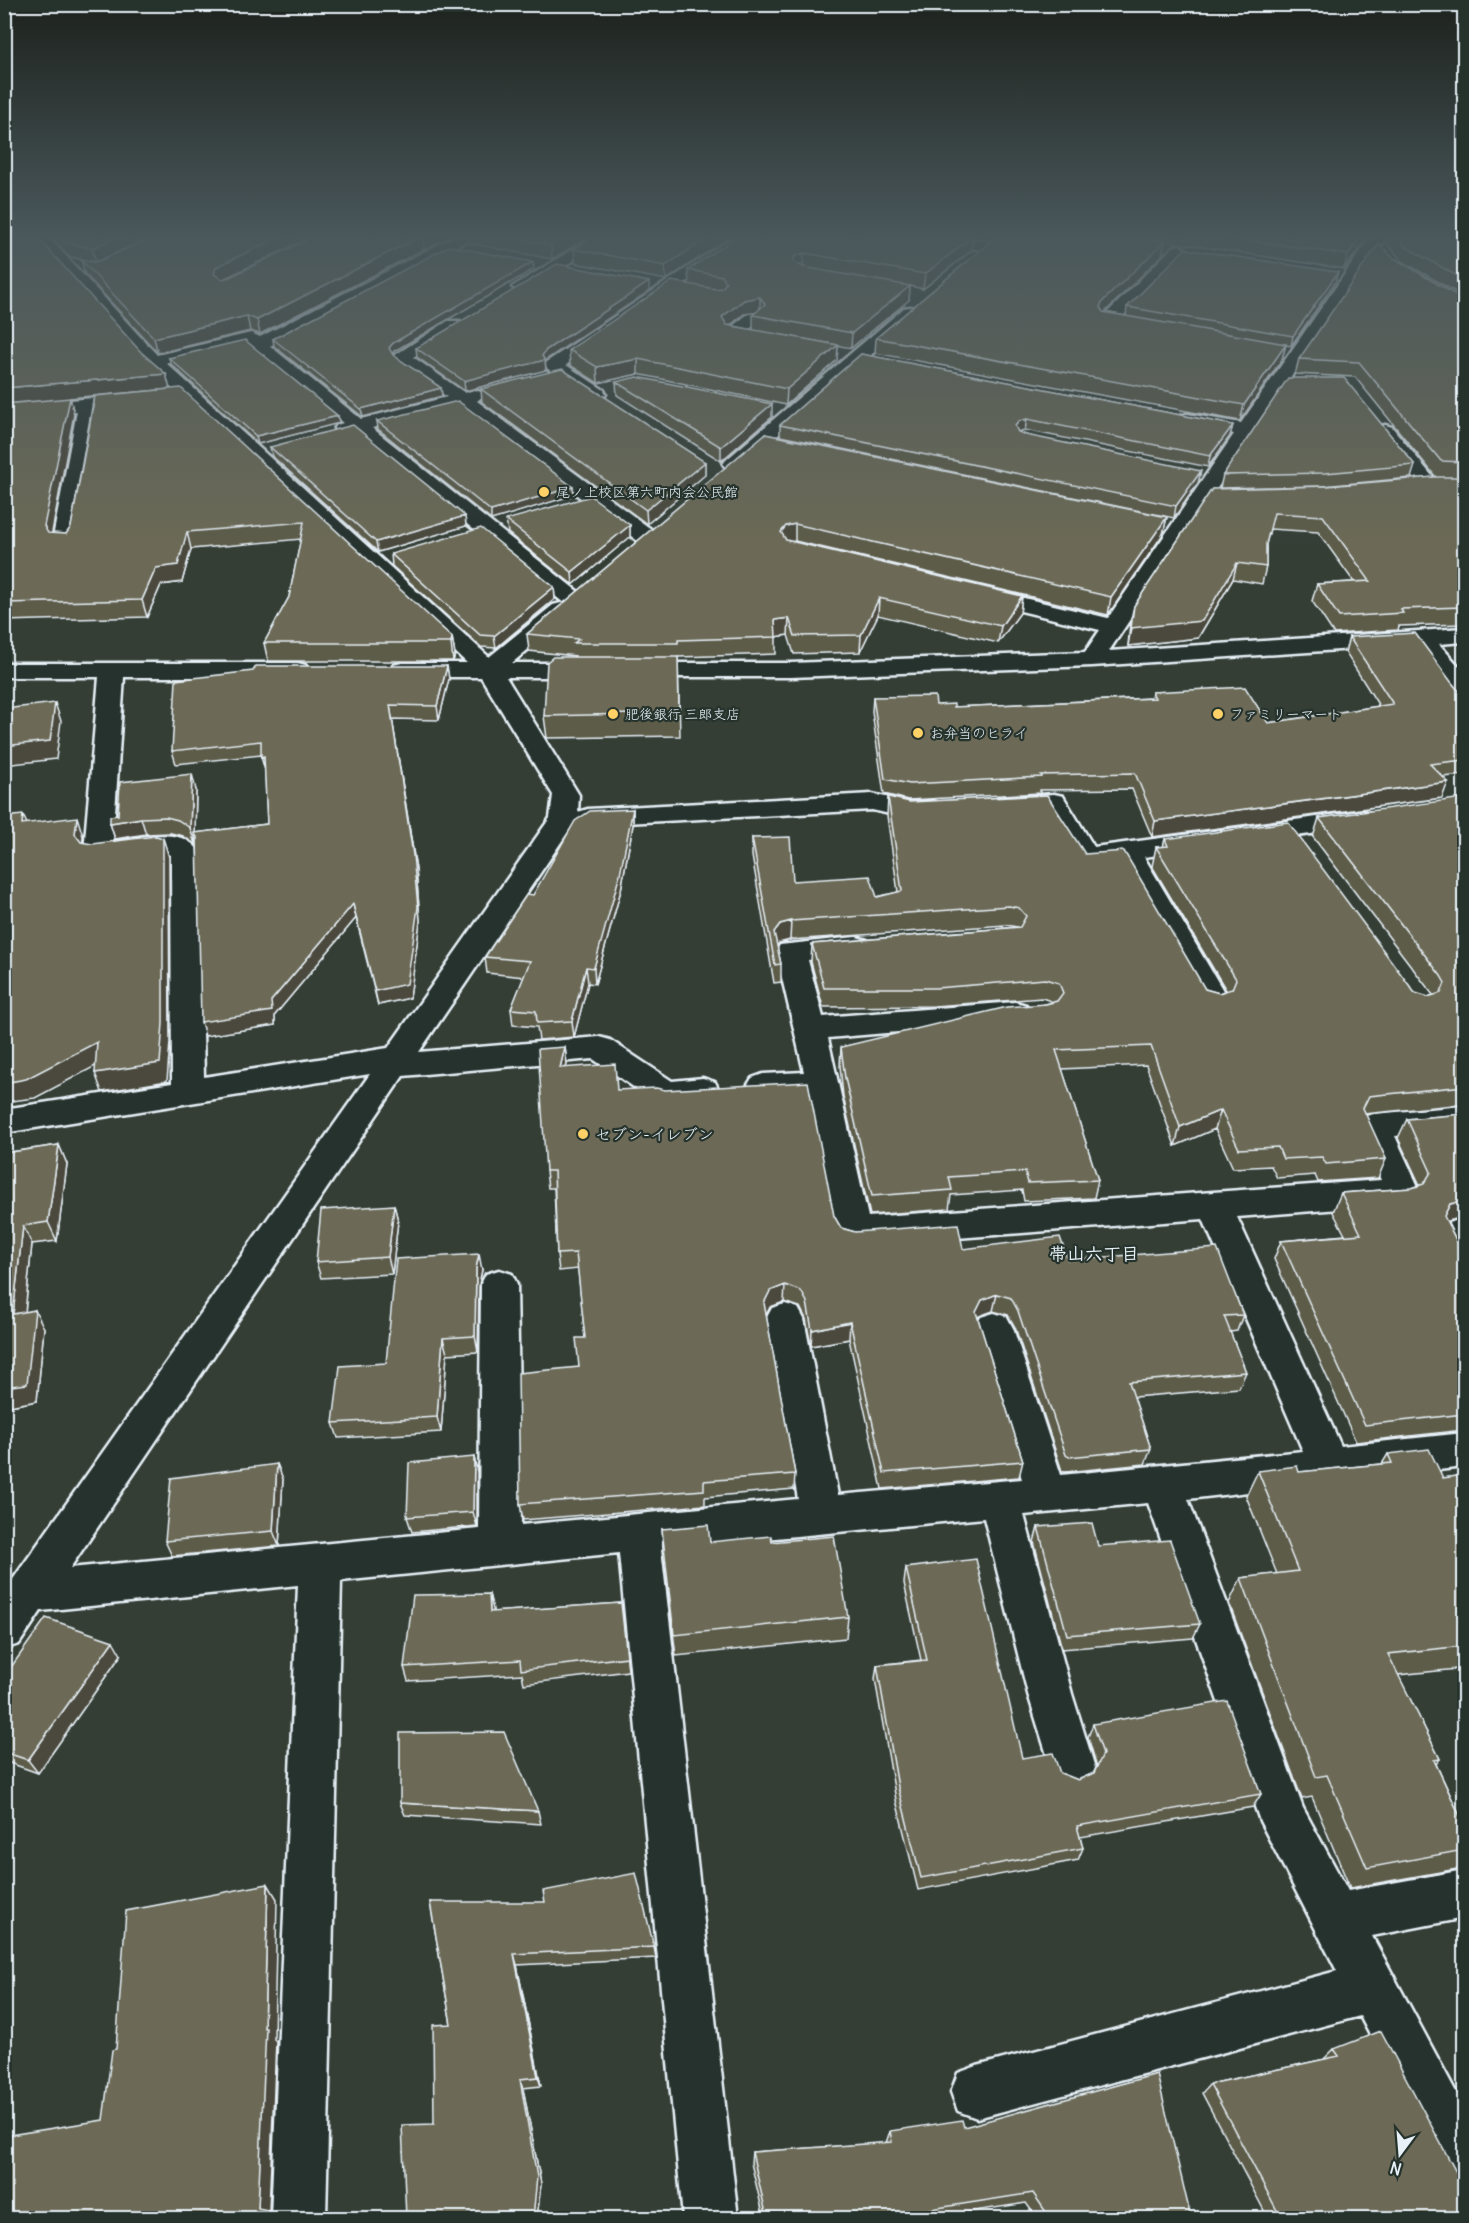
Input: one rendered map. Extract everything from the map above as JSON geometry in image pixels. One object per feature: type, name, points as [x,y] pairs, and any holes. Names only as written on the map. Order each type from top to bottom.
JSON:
[{"type":"street","points":[[4,1629],[564,818],[566,795],[489,670],[372,562],[263,450],[191,395],[136,342]]},
{"type":"street","points":[[153,361],[234,342]]},
{"type":"street","points":[[254,342],[573,599]]},
{"type":"street","points":[[258,345],[265,342]]},
{"type":"street","points":[[427,342],[401,357],[462,399],[647,537]]},
{"type":"street","points":[[588,342],[554,365],[594,392],[615,396]]},
{"type":"street","points":[[777,342],[788,344]]},
{"type":"street","points":[[711,468],[722,474],[874,342]]},
{"type":"street","points":[[1092,659],[1278,382],[1284,348],[1294,342]]},
{"type":"street","points":[[832,352],[878,361]]},
{"type":"street","points":[[541,379],[564,373]]},
{"type":"street","points":[[1278,382],[1301,382]]},
{"type":"street","points":[[326,434],[496,390]]},
{"type":"street","points":[[4,412],[191,395]]},
{"type":"street","points":[[63,543],[88,404]]},
{"type":"street","points":[[769,409],[790,413]]},
{"type":"street","points":[[1165,415],[1245,430]]},
{"type":"street","points":[[1377,420],[1429,485]]},
{"type":"street","points":[[759,440],[782,445]]},
{"type":"street","points":[[1191,472],[1214,477]]},
{"type":"street","points":[[1405,487],[1451,486]]},
{"type":"street","points":[[1200,497],[1222,497]]},
{"type":"street","points":[[574,505],[596,498]]},
{"type":"street","points":[[464,536],[508,523]]},
{"type":"street","points":[[631,550],[664,523]]},
{"type":"street","points":[[1156,523],[1180,528]]},
{"type":"street","points":[[372,562],[395,556]]},
{"type":"street","points":[[489,670],[590,585]]},
{"type":"street","points":[[954,588],[1113,626]]},
{"type":"street","points":[[383,670],[791,670],[1092,659],[1464,635]]},
{"type":"street","points":[[1421,638],[1464,686]]},
{"type":"street","points":[[4,670],[324,670]]},
{"type":"street","points":[[112,670],[98,852],[165,843],[185,852],[188,1091]]},
{"type":"street","points":[[564,818],[872,802],[908,810],[953,807]]},
{"type":"street","points":[[987,806],[1054,802],[1086,857],[1383,816]]},
{"type":"street","points":[[1291,829],[1311,856]]},
{"type":"street","points":[[1126,851],[1213,999]]},
{"type":"street","points":[[881,945],[791,952],[823,1082],[853,1232],[1403,1191],[1374,1126],[1464,1118]]},
{"type":"street","points":[[810,1029],[1042,1010]]},
{"type":"street","points":[[4,1121],[188,1091],[395,1062],[599,1048],[666,1093],[823,1082]]},
{"type":"street","points":[[1214,1205],[1329,1466]]},
{"type":"street","points":[[499,1284],[500,1545]]},
{"type":"street","points":[[785,1320],[821,1515]]},
{"type":"street","points":[[994,1328],[1047,1495]]},
{"type":"street","points":[[31,1592],[500,1545],[1162,1484],[1464,1450]]},
{"type":"street","points":[[1162,1484],[1284,1821],[1464,2160]]},
{"type":"street","points":[[999,1499],[1050,1694],[1072,1768]]},
{"type":"street","points":[[638,1532],[711,2218]]},
{"type":"street","points":[[298,2218],[320,1564]]},
{"type":"street","points":[[1336,1918],[1464,1894]]},
{"type":"street","points":[[976,2092],[1373,1988]]},
{"type":"building","points":[[4,342],[132,342],[166,374],[4,388]]},
{"type":"building","points":[[238,342],[247,342],[338,416],[256,436],[169,358]]},
{"type":"building","points":[[276,342],[395,342],[389,348],[393,355],[441,388],[361,409]]},
{"type":"building","points":[[427,342],[559,342],[546,350],[542,356],[545,360],[464,381],[416,348]]},
{"type":"building","points":[[581,342],[820,342],[838,345],[787,389],[638,359],[597,367],[569,350]]},
{"type":"building","points":[[897,342],[1273,342],[1286,344],[1244,405]]},
{"type":"building","points":[[1311,342],[1464,342],[1464,462],[1441,461],[1359,362],[1299,359]]},
{"type":"building","points":[[861,354],[1233,425],[1210,456],[1027,419],[1019,421],[1015,426],[1018,432],[1026,435],[1201,471],[1176,506],[780,425]]},
{"type":"building","points":[[562,369],[705,462],[646,510],[481,389]]},
{"type":"building","points":[[637,377],[772,404],[721,447],[616,382]]},
{"type":"building","points":[[1288,378],[1344,378],[1415,465],[1325,473],[1223,475]]},
{"type":"building","points":[[181,388],[452,637],[451,643],[264,643],[289,597],[304,522],[187,532],[178,565],[156,568],[142,600],[4,603],[4,404],[70,398],[44,526],[48,533],[66,534],[71,527],[95,396]]},
{"type":"building","points":[[458,401],[573,487],[491,511],[377,421]]},
{"type":"building","points":[[353,425],[465,516],[376,542],[270,447]]},
{"type":"building","points":[[765,434],[1167,517],[1111,597],[795,524],[786,526],[781,532],[786,540],[1022,596],[1001,626],[879,598],[861,635],[795,636],[789,618],[775,620],[776,637],[678,640],[678,643],[574,643],[579,639],[527,634]]},
{"type":"building","points":[[1434,477],[1464,477],[1464,607],[1401,609],[1403,613],[1339,617],[1317,584],[1370,581],[1323,516],[1274,513],[1266,544],[1266,567],[1237,563],[1202,621],[1131,628],[1134,606],[1212,489],[1327,486]]},
{"type":"building","points":[[591,496],[630,525],[572,572],[506,520]]},
{"type":"building","points":[[481,528],[554,587],[494,636],[480,635],[391,554]]},
{"type":"building","points":[[1415,633],[1464,697],[1464,760],[1430,764],[1448,782],[1155,821],[1135,773],[1041,775],[1042,777],[910,784],[885,779],[873,697],[935,696],[936,705],[954,704],[954,707],[1155,698],[1152,692],[1245,687],[1268,723],[1393,704],[1349,637]]},
{"type":"building","points":[[553,657],[678,657],[679,713],[544,716],[547,662]]},
{"type":"building","points":[[256,666],[447,666],[437,706],[390,705],[413,855],[418,907],[407,984],[375,991],[353,904],[271,1001],[272,1011],[201,1022],[197,837],[194,833],[267,824],[264,756],[261,757],[261,741],[172,751],[176,680],[253,671]]},
{"type":"building","points":[[55,703],[50,741],[4,746],[4,709]]},
{"type":"building","points":[[192,774],[190,828],[178,820],[166,817],[110,823],[110,816],[118,815],[120,782]]},
{"type":"building","points":[[1047,795],[1085,854],[1124,851],[1205,989],[1219,993],[1232,989],[1236,979],[1156,847],[1168,846],[1165,839],[1288,822],[1415,993],[1428,997],[1441,993],[1445,983],[1441,976],[1319,818],[1463,798],[1464,1086],[1369,1096],[1363,1108],[1386,1159],[1326,1164],[1322,1157],[1283,1159],[1278,1147],[1239,1149],[1221,1110],[1180,1127],[1151,1046],[1056,1050],[1098,1180],[1028,1183],[1025,1172],[949,1177],[952,1190],[872,1196],[845,1078],[841,1047],[1007,1007],[1046,1004],[1057,1001],[1063,993],[1059,983],[1045,979],[936,988],[824,988],[812,944],[1020,927],[1026,916],[1019,908],[1009,906],[791,921],[780,924],[774,932],[781,964],[775,965],[752,838],[790,837],[793,881],[870,876],[877,897],[902,891],[888,797],[910,802]]},
{"type":"building","points":[[633,809],[620,874],[594,968],[586,967],[572,1021],[537,1023],[536,1011],[511,1009],[530,961],[485,957],[527,894],[533,895],[575,821],[590,811]]},
{"type":"building","points":[[23,815],[22,824],[77,817],[75,834],[81,842],[92,844],[156,836],[163,838],[163,1023],[160,1063],[95,1073],[97,1042],[26,1079],[4,1083],[4,817]]},
{"type":"building","points":[[565,1047],[560,1068],[615,1064],[617,1090],[656,1088],[665,1090],[808,1082],[834,1216],[841,1228],[855,1232],[958,1224],[963,1249],[1060,1237],[1068,1260],[1217,1248],[1243,1315],[1224,1316],[1246,1372],[1129,1382],[1151,1449],[1069,1457],[1066,1455],[1018,1311],[1011,1298],[997,1294],[982,1300],[976,1312],[1023,1461],[884,1473],[850,1322],[812,1330],[807,1302],[801,1291],[785,1285],[770,1291],[764,1303],[795,1474],[704,1481],[704,1490],[520,1504],[518,1373],[579,1367],[576,1338],[585,1338],[576,1253],[557,1254],[554,1171],[546,1171],[538,1049]]},
{"type":"building","points":[[1464,1114],[1464,1201],[1450,1204],[1444,1216],[1458,1244],[1464,1246],[1464,1414],[1365,1425],[1281,1241],[1361,1234],[1341,1193],[1412,1188],[1424,1184],[1431,1172],[1407,1119]]},
{"type":"building","points":[[59,1145],[48,1222],[23,1226],[13,1314],[35,1310],[27,1384],[4,1387],[4,1153]]},
{"type":"building","points":[[394,1205],[388,1257],[316,1262],[321,1210]]},
{"type":"building","points":[[479,1254],[476,1268],[475,1336],[443,1338],[437,1417],[333,1423],[340,1366],[386,1363],[396,1259]]},
{"type":"building","points":[[1429,1449],[1443,1478],[1464,1475],[1464,1646],[1388,1654],[1440,1759],[1434,1760],[1464,1825],[1464,1850],[1367,1868],[1327,1775],[1316,1777],[1241,1578],[1298,1571],[1258,1471],[1297,1466],[1299,1472],[1392,1463],[1388,1454]]},
{"type":"building","points":[[474,1457],[473,1512],[407,1517],[409,1463]]},
{"type":"building","points":[[277,1464],[273,1531],[165,1541],[171,1478]]},
{"type":"building","points":[[1092,1523],[1098,1546],[1170,1540],[1200,1624],[1067,1635],[1038,1527]]},
{"type":"building","points":[[708,1525],[710,1542],[771,1536],[772,1542],[834,1536],[848,1617],[674,1635],[662,1529]]},
{"type":"building","points":[[976,1559],[1022,1758],[1053,1753],[1060,1773],[1078,1780],[1094,1773],[1103,1754],[1093,1724],[1227,1701],[1261,1794],[1077,1826],[1083,1848],[921,1878],[898,1787],[877,1665],[927,1660],[906,1568]]},
{"type":"building","points":[[489,1594],[490,1612],[621,1603],[627,1657],[521,1670],[520,1660],[404,1667],[413,1595]]},
{"type":"building","points":[[46,1618],[113,1641],[28,1760],[4,1752],[4,1677]]},
{"type":"building","points":[[504,1732],[538,1811],[400,1803],[400,1733]]},
{"type":"building","points":[[636,1873],[654,1947],[514,1954],[538,2077],[520,2079],[537,2177],[533,2218],[406,2218],[402,2125],[434,2124],[433,2025],[451,2024],[430,1902],[545,1902],[543,1891]]},
{"type":"building","points":[[268,1884],[264,2028],[266,2028],[258,2208],[268,2210],[267,2218],[4,2218],[4,2136],[103,2120],[112,2050],[116,2049],[126,1911]]},
{"type":"building","points":[[1381,2031],[1456,2172],[1464,2176],[1464,2218],[1281,2218],[1210,2084],[1339,2056],[1334,2049]]},
{"type":"building","points":[[1157,2074],[1191,2218],[1050,2218],[1033,2193],[874,2218],[767,2218],[752,2152],[892,2142],[890,2131],[962,2120],[964,2127]]},
{"type":"place","name":"尾ノ上校区第六町内会公民館","points":[[544,492]]},
{"type":"place","name":"肥後銀行 三郎支店","points":[[613,714]]},
{"type":"place","name":"ファミリーマート","points":[[1218,714]]},
{"type":"place","name":"お弁当のヒライ","points":[[918,733]]},
{"type":"place","name":"セブン-イレブン","points":[[583,1134]]},
{"type":"district","name":"帯山六丁目","points":[[1094,1254]]}]
